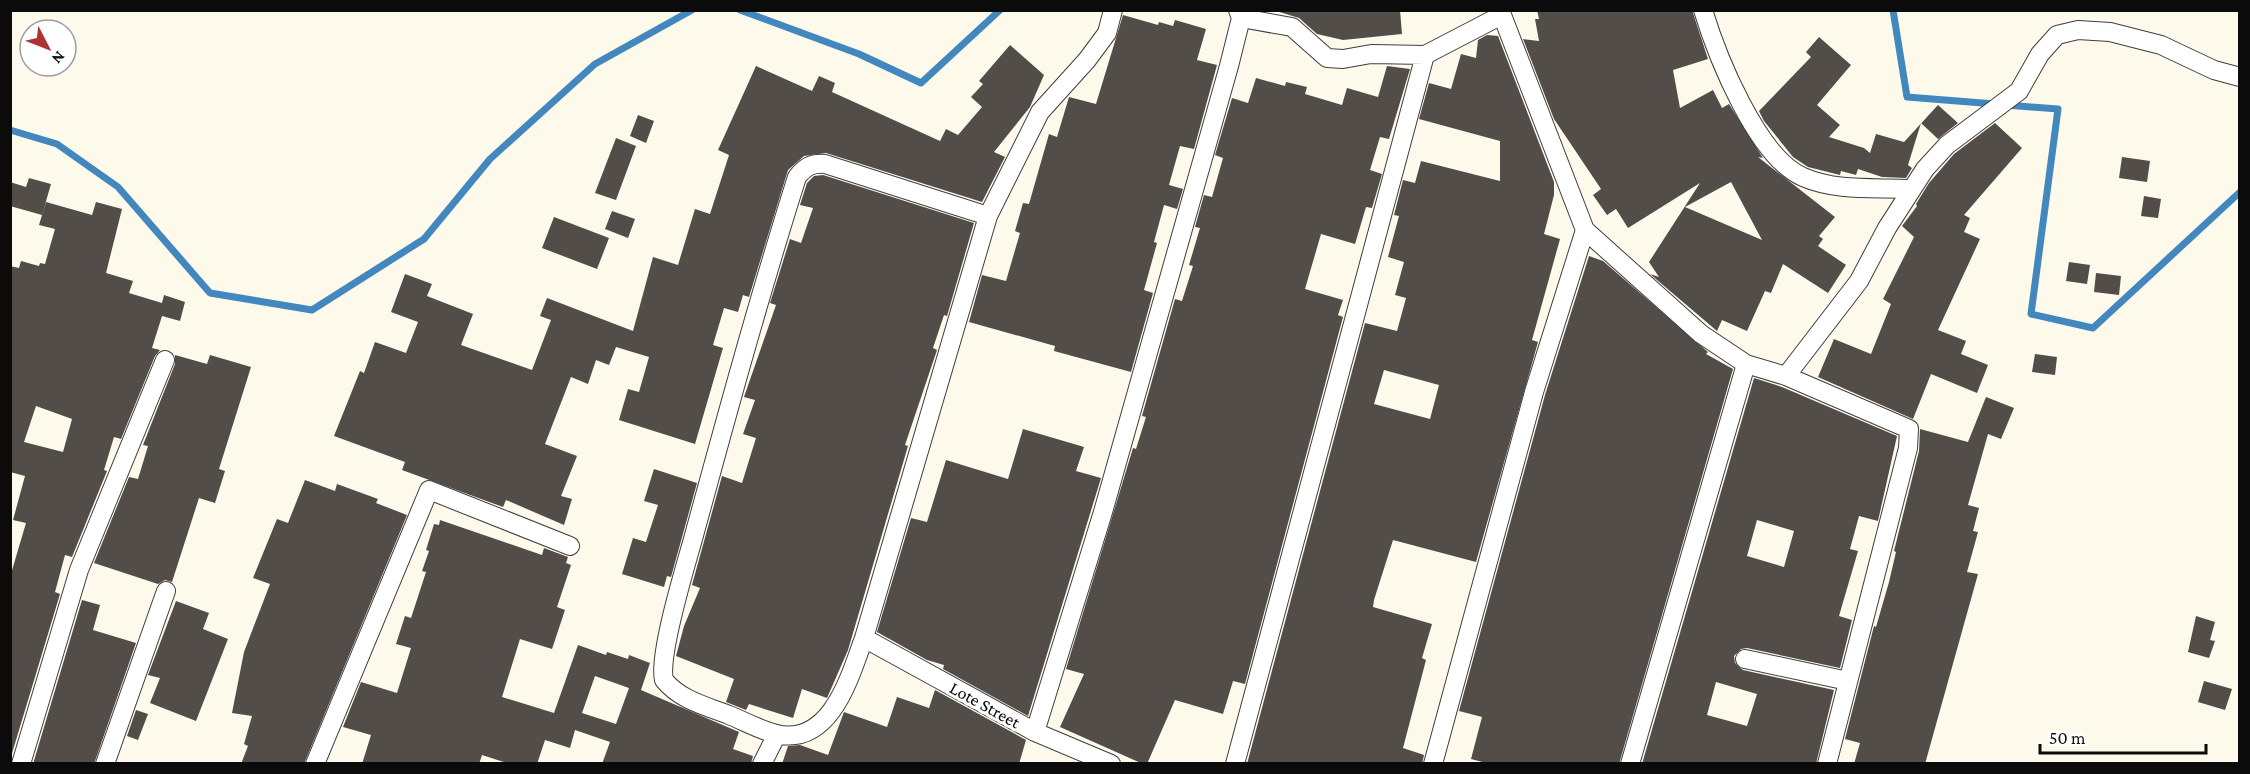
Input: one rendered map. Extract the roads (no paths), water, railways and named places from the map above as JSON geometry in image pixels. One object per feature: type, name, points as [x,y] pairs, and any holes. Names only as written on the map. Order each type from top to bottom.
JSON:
[{"type":"street","points":[[988,216],[825,164],[815,163],[805,167],[796,177],[686,562],[662,672],[664,680],[679,694],[777,734],[810,730],[828,716],[843,695],[864,638],[988,216],[1040,112],[1107,33],[1113,10]]},
{"type":"street","points":[[1703,10],[1735,90],[1756,128],[1779,160],[1801,176],[1835,186],[1854,189],[1911,189]]},
{"type":"street","points":[[1035,732],[1106,500],[1240,14],[1292,27],[1327,58],[1343,59],[1371,54],[1425,55],[1503,13],[1585,230],[1701,334],[1746,364],[1786,376],[1906,428],[1910,432],[1908,448],[1827,764]]},
{"type":"street","points":[[1786,376],[1859,281],[1911,189],[1947,145],[2019,91],[2050,42],[2061,32],[2078,30],[2110,32],[2161,45],[2229,76],[2240,77]]},
{"type":"street","points":[[1235,764],[1425,55]]},
{"type":"street","points":[[1433,764],[1534,392],[1585,230]]},
{"type":"street","points":[[21,764],[79,570],[165,360]]},
{"type":"street","points":[[1630,764],[1746,364]]},
{"type":"street","points":[[315,764],[429,490],[570,546]]},
{"type":"street","points":[[105,764],[166,591]]},
{"type":"street","name":"Lote Street","points":[[864,638],[1035,732],[1111,764]]},
{"type":"street","points":[[1746,658],[1848,681]]},
{"type":"street","points":[[762,764],[777,734]]},
{"type":"waterway","points":[[10,130],[57,144],[118,187],[210,293],[312,310],[424,239],[490,159],[595,64],[692,10]]},
{"type":"waterway","points":[[740,10],[859,54],[921,83],[1000,10]]},
{"type":"waterway","points":[[1893,10],[1907,97],[1995,104]]},
{"type":"waterway","points":[[2006,105],[2058,109],[2031,314],[2093,328],[2240,192]]}]
